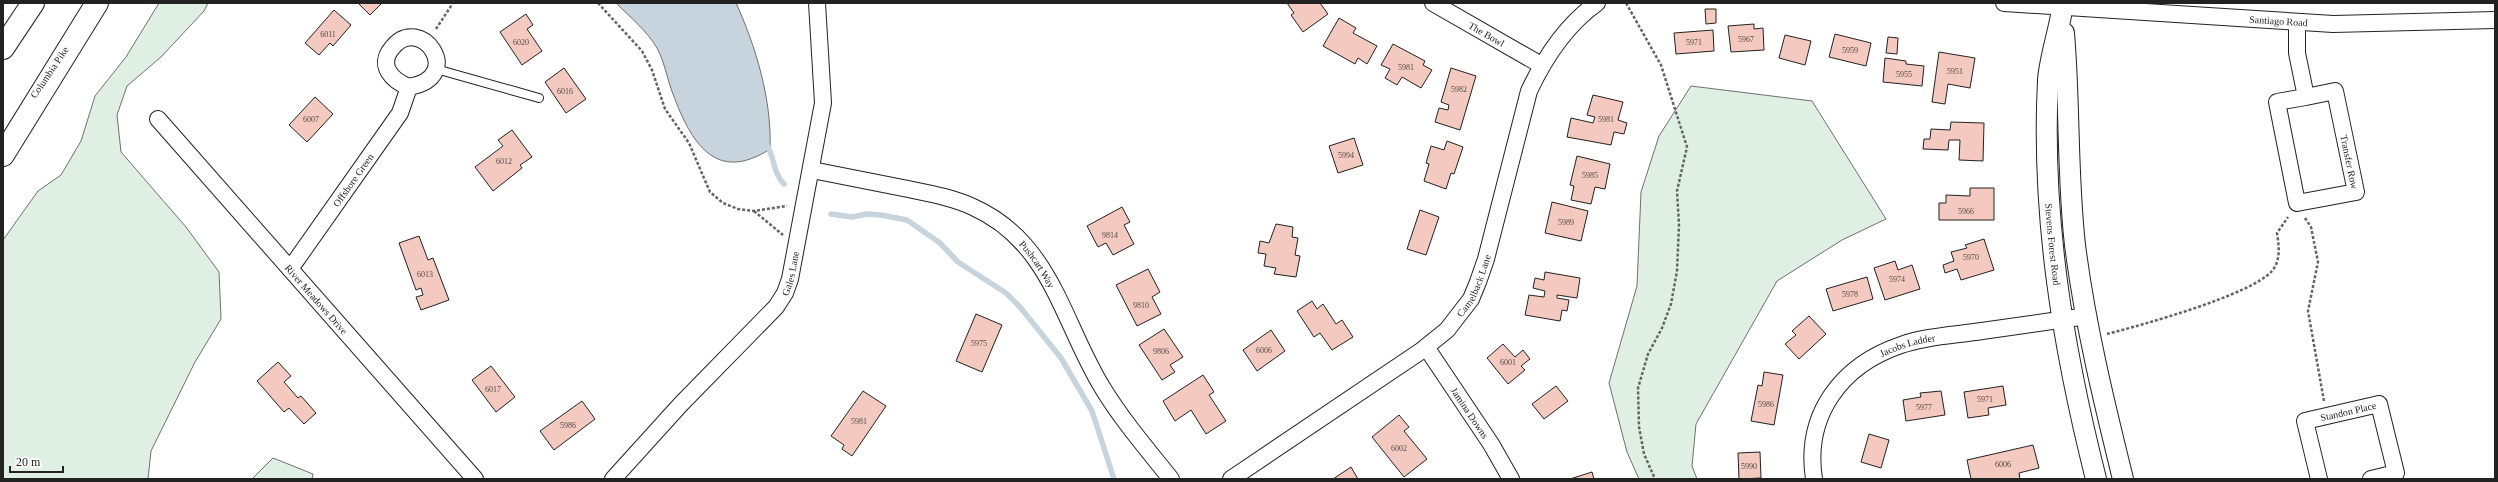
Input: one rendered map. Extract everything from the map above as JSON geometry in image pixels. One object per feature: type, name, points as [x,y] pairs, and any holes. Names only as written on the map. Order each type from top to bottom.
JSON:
[{"type":"highway","points":[[3,48],[33,3]]},
{"type":"highway","points":[[3,155],[96,3]]},
{"type":"highway","name":"Columbia Pike","points":[[3,141],[96,3]]},
{"type":"street","name":"Gales Lane","points":[[613,479],[681,404],[776,307],[785,293],[806,202],[823,103],[816,3]]},
{"type":"street","name":"The Bowl","points":[[1433,3],[1541,65]]},
{"type":"street","name":"Camelback Lane","points":[[1231,479],[1426,347],[1447,330],[1471,299],[1486,259],[1520,120],[1529,91],[1541,65],[1565,32],[1597,3]]},
{"type":"street","points":[[2004,3],[2062,5]]},
{"type":"street","name":"Santiago Road","points":[[2062,5],[2297,22],[2394,24],[2495,20]]},
{"type":"street","name":"Stevens Forest Road","points":[[2062,5],[2068,79],[2069,173],[2075,245],[2104,403],[2123,479]]},
{"type":"street","name":"Stevens Forest Road","points":[[2062,5],[2048,79],[2048,138],[2053,246],[2061,320],[2079,409],[2096,479]]},
{"type":"street","points":[[2297,22],[2297,53],[2306,97]]},
{"type":"street","points":[[410,37],[421,39],[430,44],[435,52],[436,69],[432,77],[423,85],[409,87],[396,82],[387,68],[387,59],[390,49],[397,42],[410,37]]},
{"type":"street","name":"Offshore Green","points":[[290,269],[400,113],[409,87]]},
{"type":"street","name":"Transfer Row","points":[[2336,91],[2356,192],[2297,203],[2277,102],[2306,97],[2336,91]]},
{"type":"street","name":"River Meadows Drive","points":[[158,119],[475,479]]},
{"type":"street","name":"Pushcart Way","points":[[812,170],[945,196],[974,207],[1008,229],[1024,244],[1047,275],[1101,386],[1120,415],[1170,479]]},
{"type":"street","name":"Jacobs Ladder","points":[[1814,479],[1813,447],[1822,412],[1841,382],[1853,370],[1867,360],[1903,344],[2087,316]]},
{"type":"street","name":"Jamina Downs","points":[[1426,347],[1491,444],[1511,479]]},
{"type":"street","name":"Standon Place","points":[[2319,479],[2305,421],[2380,404],[2396,473],[2371,479]]},
{"type":"lane","points":[[436,69],[539,98]]},
{"type":"path","points":[[430,44],[434,32],[452,3]]},
{"type":"path","points":[[598,3],[642,51],[652,70],[664,109],[690,143],[710,192],[723,203],[754,211],[806,202]]},
{"type":"path","points":[[1626,3],[1661,65],[1687,147],[1677,191],[1679,224],[1677,271],[1671,304],[1662,328],[1648,354],[1638,388],[1638,427],[1644,454],[1655,479]]},
{"type":"path","points":[[2091,338],[2214,302],[2255,283],[2272,271],[2280,248],[2277,233],[2297,203],[2311,227],[2318,262],[2308,311],[2328,416]]},
{"type":"path","points":[[754,211],[776,232],[798,242]]},
{"type":"green space","points":[[159,3],[208,3],[204,11],[161,57],[127,86],[117,115],[121,152],[186,227],[219,272],[221,319],[195,362],[151,451],[148,479],[3,479],[3,240],[38,191],[61,175],[81,141],[95,96],[126,57]]},
{"type":"green space","points":[[1691,86],[1812,101],[1886,219],[1842,240],[1777,281],[1696,424],[1692,466],[1697,479],[1639,479],[1627,452],[1609,383],[1637,286],[1641,192],[1659,136]]},
{"type":"green space","points":[[273,458],[313,474],[312,479],[252,479]]},
{"type":"shaded area","points":[[616,3],[736,3],[750,37],[761,74],[768,112],[770,149],[751,159],[735,162],[720,160],[708,153],[697,142],[680,112],[657,48],[643,30]]},
{"type":"building","points":[[358,3],[382,3],[370,15]]},
{"type":"building","points":[[1287,3],[1320,3],[1328,14],[1303,32],[1291,15],[1294,13]]},
{"type":"building","points":[[1705,9],[1716,9],[1716,23],[1706,24]]},
{"type":"building","points":[[334,10],[351,25],[333,46],[330,43],[319,55],[305,43]]},
{"type":"building","points":[[526,14],[533,25],[527,29],[542,51],[522,65],[500,32]]},
{"type":"building","points":[[1339,18],[1356,28],[1353,33],[1377,46],[1367,64],[1358,58],[1355,64],[1323,46]]},
{"type":"building","points":[[1754,24],[1754,29],[1763,28],[1764,50],[1731,52],[1728,26]]},
{"type":"building","points":[[1713,30],[1714,51],[1676,54],[1674,33]]},
{"type":"building","points":[[1835,34],[1871,43],[1866,66],[1829,57]]},
{"type":"building","points":[[1785,35],[1811,41],[1805,65],[1779,58]]},
{"type":"building","points":[[1888,37],[1898,38],[1897,54],[1886,53]]},
{"type":"building","points":[[1393,44],[1425,61],[1423,65],[1432,70],[1421,88],[1402,77],[1397,85],[1385,78],[1390,69],[1381,65]]},
{"type":"building","points":[[1939,52],[1975,58],[1970,88],[1948,84],[1945,104],[1932,102]]},
{"type":"building","points":[[1885,58],[1906,61],[1906,64],[1924,66],[1922,86],[1883,82]]},
{"type":"building","points":[[564,68],[586,99],[566,113],[545,82]]},
{"type":"building","points":[[1451,68],[1476,76],[1460,130],[1435,122],[1439,108],[1448,110],[1449,105],[1441,102]]},
{"type":"building","points":[[1593,95],[1623,102],[1618,120],[1627,123],[1624,134],[1614,132],[1611,145],[1567,137],[1571,118],[1593,123],[1595,117],[1587,115]]},
{"type":"building","points":[[315,97],[333,114],[307,142],[289,125]]},
{"type":"building","points":[[1951,122],[1984,123],[1983,161],[1959,160],[1960,140],[1949,140],[1948,150],[1923,149],[1924,139],[1930,139],[1931,129],[1950,130]]},
{"type":"building","points":[[512,130],[532,157],[520,165],[522,168],[493,191],[475,167],[503,146],[498,140]]},
{"type":"building","points":[[1354,138],[1363,165],[1338,173],[1329,146]]},
{"type":"building","points":[[1447,141],[1463,147],[1454,174],[1451,173],[1446,189],[1424,181],[1429,164],[1426,163],[1431,146],[1444,150]]},
{"type":"building","points":[[1577,156],[1610,164],[1605,189],[1595,187],[1591,204],[1571,200],[1574,186],[1570,185]]},
{"type":"building","points":[[1970,188],[1994,188],[1994,220],[1939,220],[1939,203],[1946,203],[1946,195],[1970,196]]},
{"type":"building","points":[[1552,202],[1588,211],[1581,241],[1545,233]]},
{"type":"building","points":[[1122,207],[1130,222],[1124,225],[1134,244],[1113,255],[1106,243],[1098,247],[1087,226]]},
{"type":"building","points":[[1420,210],[1439,217],[1426,255],[1407,249]]},
{"type":"building","points":[[1276,224],[1293,227],[1292,237],[1298,238],[1295,255],[1300,256],[1296,277],[1274,274],[1276,268],[1264,266],[1266,254],[1258,253],[1260,241],[1269,243]]},
{"type":"building","points":[[419,236],[428,260],[433,258],[449,300],[421,310],[416,297],[423,295],[421,288],[416,290],[399,243]]},
{"type":"building","points":[[1984,239],[1994,270],[1961,280],[1957,269],[1945,273],[1943,265],[1954,261],[1951,252],[1967,248],[1965,245]]},
{"type":"building","points":[[1895,261],[1898,270],[1912,265],[1920,289],[1885,300],[1874,268]]},
{"type":"building","points":[[1148,269],[1160,292],[1152,297],[1161,314],[1137,326],[1116,285]]},
{"type":"building","points":[[1545,272],[1580,278],[1577,298],[1557,295],[1557,298],[1569,300],[1567,311],[1562,310],[1560,321],[1525,315],[1529,295],[1544,297],[1545,291],[1533,288],[1535,278],[1544,280]]},
{"type":"building","points":[[1867,277],[1873,299],[1833,311],[1826,289]]},
{"type":"building","points":[[1312,301],[1317,309],[1323,304],[1336,324],[1342,320],[1353,337],[1332,350],[1320,333],[1314,337],[1297,311]]},
{"type":"building","points":[[976,314],[1002,325],[982,372],[956,361]]},
{"type":"building","points":[[1809,316],[1826,334],[1799,359],[1785,344],[1796,335],[1792,331]]},
{"type":"building","points":[[1164,329],[1183,357],[1170,365],[1175,372],[1162,380],[1139,345]]},
{"type":"building","points":[[1271,330],[1285,351],[1257,371],[1243,350]]},
{"type":"building","points":[[1503,344],[1515,357],[1523,350],[1530,359],[1521,366],[1525,370],[1508,384],[1487,358]]},
{"type":"building","points":[[278,362],[291,376],[284,382],[298,398],[301,396],[316,413],[304,424],[289,408],[284,412],[257,381]]},
{"type":"building","points":[[491,366],[515,397],[496,412],[472,380]]},
{"type":"building","points":[[1764,372],[1783,375],[1774,425],[1751,421],[1758,385],[1762,386]]},
{"type":"building","points":[[1203,375],[1214,392],[1209,395],[1226,421],[1206,434],[1191,410],[1175,421],[1163,401]]},
{"type":"building","points":[[1556,386],[1568,401],[1544,419],[1532,404]]},
{"type":"building","points":[[2003,386],[2006,405],[1988,408],[1989,415],[1968,418],[1964,392]]},
{"type":"building","points":[[863,391],[886,406],[852,456],[842,449],[844,445],[831,436]]},
{"type":"building","points":[[1941,391],[1945,415],[1906,421],[1903,400],[1921,397],[1920,393]]},
{"type":"building","points":[[582,401],[595,419],[554,450],[540,431]]},
{"type":"building","points":[[1399,415],[1409,427],[1404,431],[1427,459],[1404,477],[1372,437]]},
{"type":"building","points":[[1869,434],[1889,440],[1881,468],[1861,462]]},
{"type":"building","points":[[2033,445],[2039,468],[2019,473],[2020,479],[1971,479],[1967,460]]},
{"type":"building","points":[[1760,452],[1761,478],[1739,479],[1738,453]]},
{"type":"building","points":[[1351,467],[1358,479],[1333,479]]},
{"type":"building","points":[[1592,472],[1594,479],[1570,479]]},
{"type":"waterway","points":[[766,144],[771,154],[777,174],[784,184]]},
{"type":"waterway","points":[[831,214],[852,217],[867,214],[881,215],[907,220],[940,243],[958,262],[1006,293],[1020,307],[1061,358],[1092,411],[1114,479]]}]
